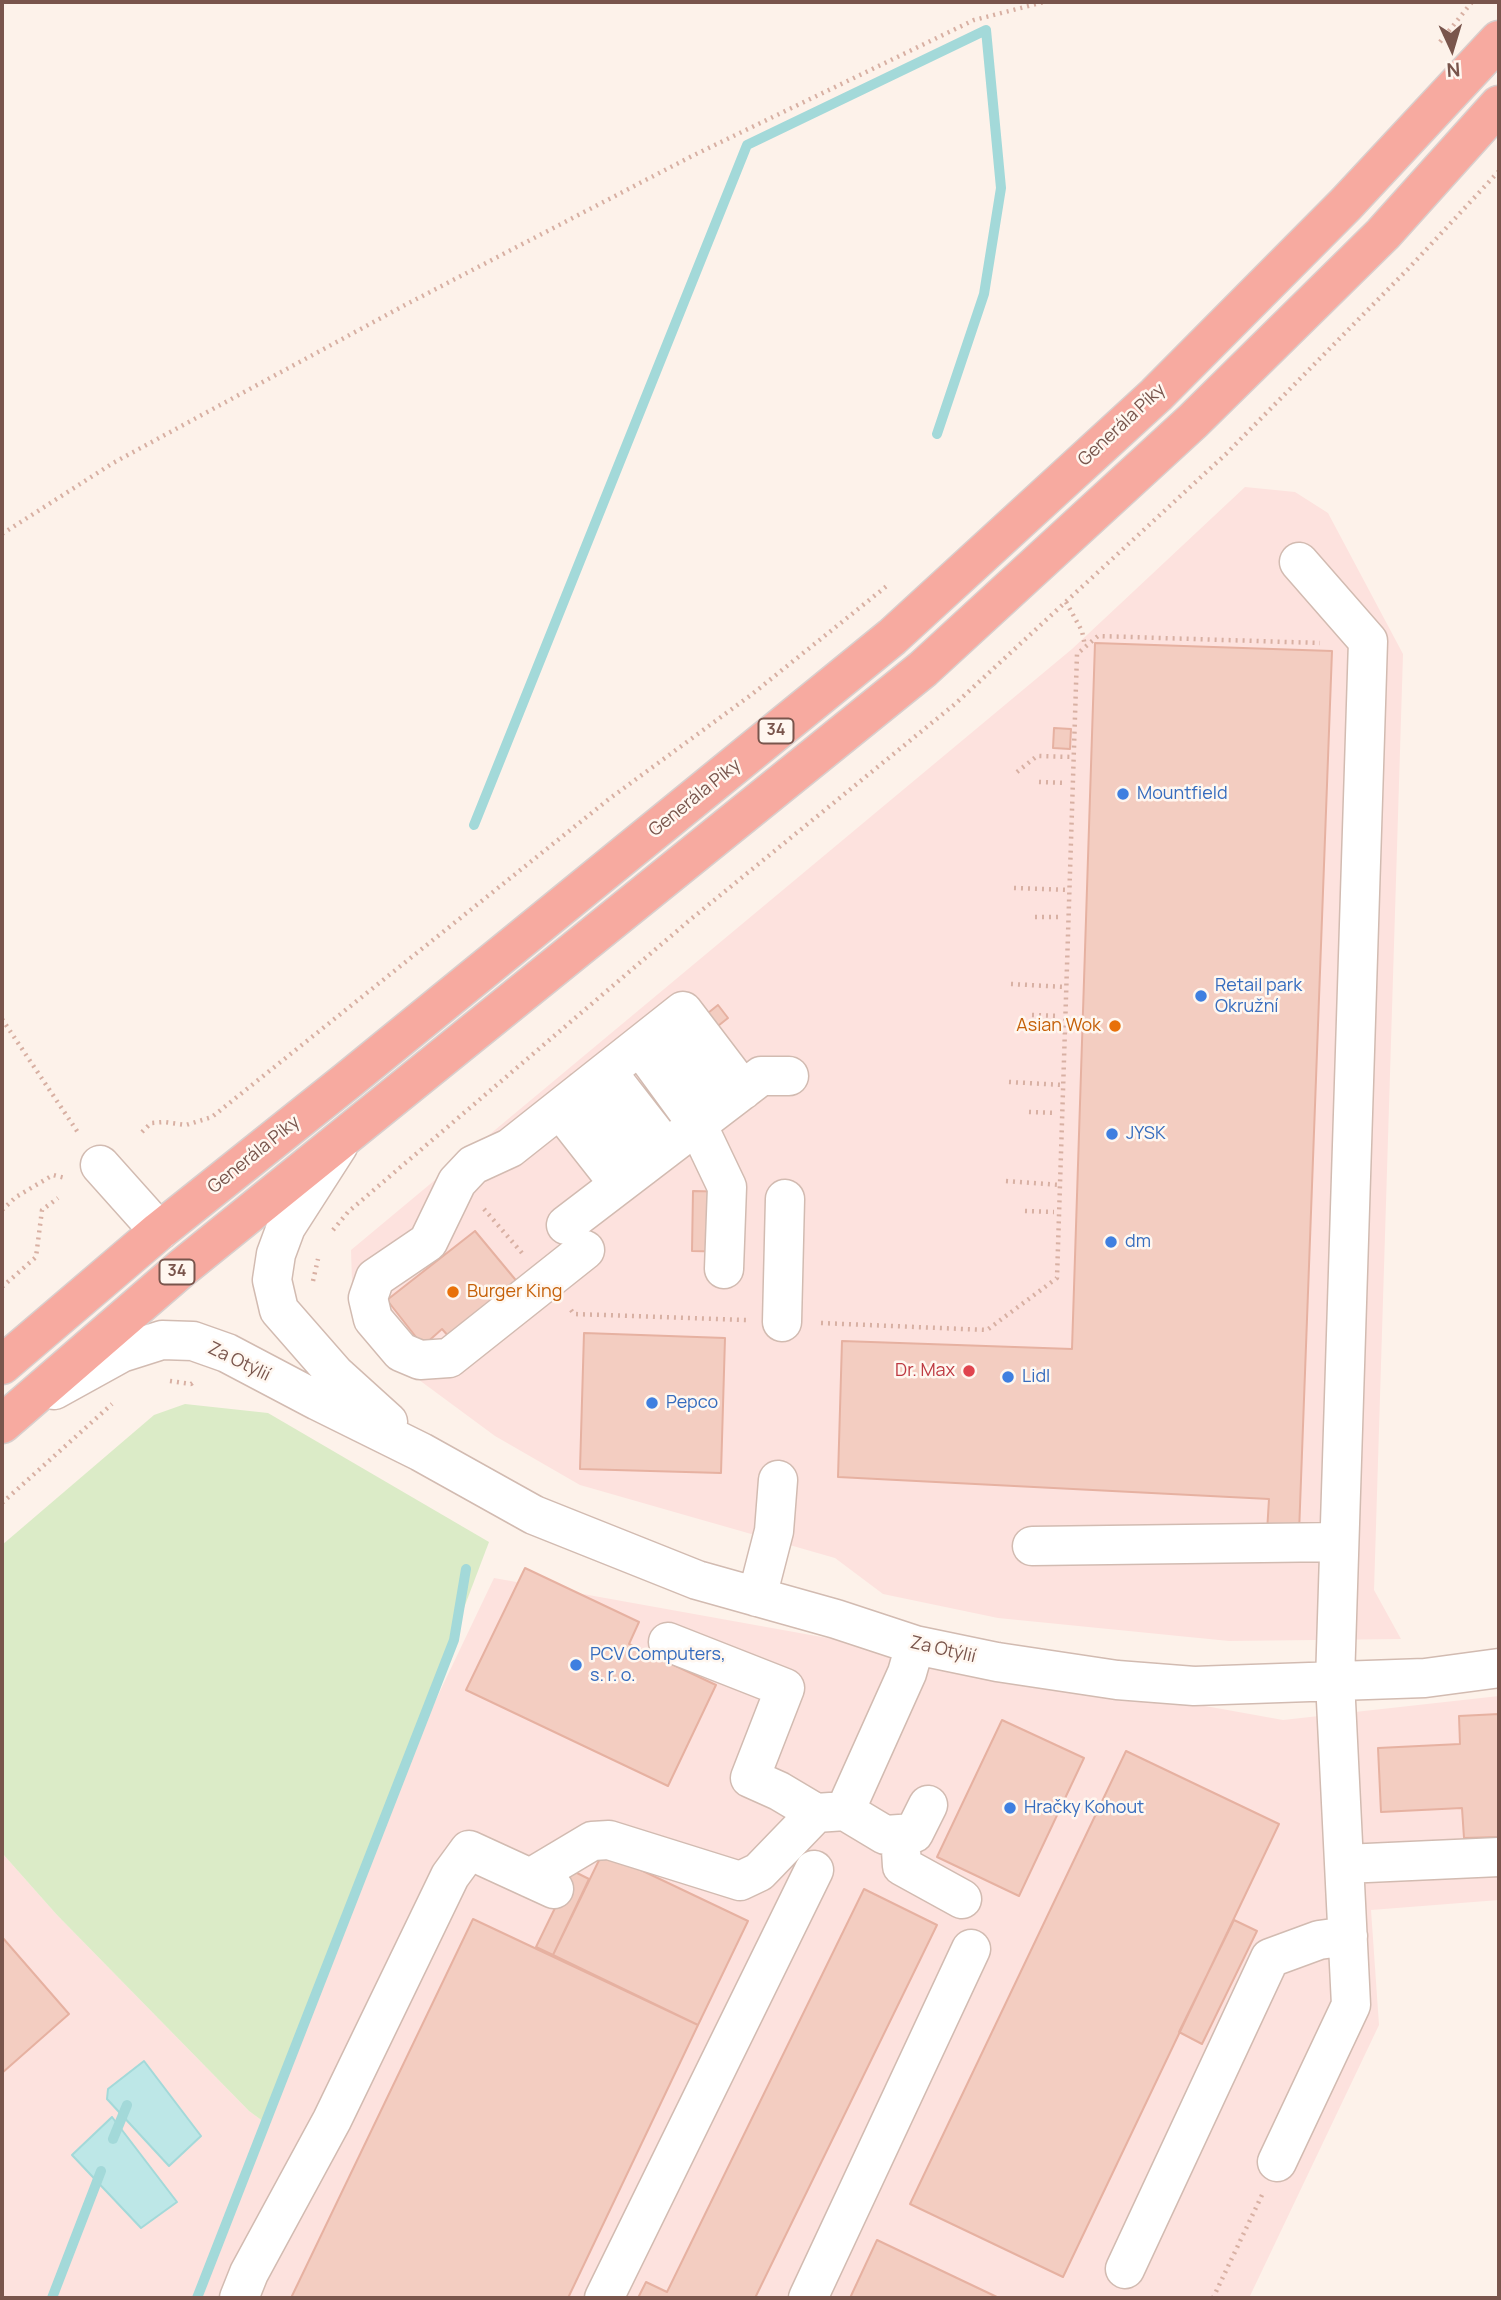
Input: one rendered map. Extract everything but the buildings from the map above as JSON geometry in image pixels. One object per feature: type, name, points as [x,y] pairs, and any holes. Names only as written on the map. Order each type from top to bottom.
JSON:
[{"type":"highway","name":"Generála Píky","points":[[2,1366],[159,1230],[892,637],[1156,395],[1346,204],[1499,40]]},
{"type":"highway","name":"34","points":[[8,1418],[182,1268],[923,669],[1193,421],[1383,234],[1499,105]]},
{"type":"street","points":[[1277,2162],[1351,2005],[1335,1681],[1368,641],[1299,562]]},
{"type":"street","points":[[714,1269],[727,1187],[715,1159],[721,1107],[683,1011],[510,1149],[472,1166],[457,1182],[428,1242],[375,1278],[368,1298],[373,1319],[401,1352],[420,1360],[449,1358],[546,1281],[576,1237],[642,1166],[721,1107],[761,1076],[789,1076]]},
{"type":"street","points":[[652,1036],[721,1107]]},
{"type":"street","points":[[583,1090],[642,1166]]},
{"type":"street","points":[[583,1090],[642,1166]]},
{"type":"street","name":"Za Otýlií","points":[[343,1138],[286,1227],[276,1254],[272,1280],[279,1310],[335,1374],[421,1451]]},
{"type":"street","points":[[83,1172],[159,1230]]},
{"type":"street","points":[[782,1322],[785,1199]]},
{"type":"street","name":"Za Otýlií","points":[[8,1418],[121,1353],[162,1340],[193,1341],[227,1353],[421,1451],[534,1515],[697,1580],[915,1645],[997,1662],[1130,1681],[1195,1686],[1425,1678],[1499,1668]]},
{"type":"street","points":[[757,1597],[775,1531],[778,1480]]},
{"type":"street","points":[[1032,1546],[1339,1542]]},
{"type":"street","points":[[668,1642],[785,1688],[750,1778],[885,1835],[914,1833],[928,1805]]},
{"type":"street","points":[[239,2298],[249,2273],[332,2120],[450,1876],[469,1850],[542,1884],[592,1841],[609,1840],[740,1881],[759,1872],[831,1812],[906,1673],[915,1645]]},
{"type":"street","points":[[900,1834],[902,1866],[962,1899]]},
{"type":"street","points":[[1345,1864],[1499,1857]]},
{"type":"street","points":[[604,2298],[814,1870]]},
{"type":"street","points":[[1125,2269],[1270,1958],[1319,1940],[1349,1936]]},
{"type":"street","points":[[808,2298],[971,1949]]},
{"type":"path","points":[[2,534],[113,463],[405,305],[692,156],[974,20],[1044,2]]},
{"type":"path","points":[[1438,45],[1472,2]]},
{"type":"path","points":[[142,1132],[151,1123],[186,1125],[212,1117],[609,799],[751,695],[894,579]]},
{"type":"path","points":[[1066,602],[1082,631],[1085,646]]},
{"type":"path","points":[[481,1204],[574,1314],[987,1330],[1057,1278],[1077,654],[1098,636],[1368,645]]},
{"type":"path","points":[[1017,772],[1037,756],[1074,757]]},
{"type":"path","points":[[1039,782],[1066,783]]},
{"type":"path","points":[[1014,888],[1070,890]]},
{"type":"path","points":[[1035,917],[1062,917]]},
{"type":"path","points":[[1011,984],[1067,987]]},
{"type":"path","points":[[1032,1015],[1059,1016]]},
{"type":"path","points":[[2,1019],[83,1172],[53,1175],[16,1197],[2,1210]]},
{"type":"path","points":[[1009,1082],[1064,1085]]},
{"type":"path","points":[[1029,1112],[1056,1113]]},
{"type":"path","points":[[1006,1181],[1060,1185]]},
{"type":"path","points":[[2,1287],[36,1257],[42,1210],[58,1198]]},
{"type":"path","points":[[1025,1210],[1054,1212]]},
{"type":"path","points":[[159,1382],[191,1384],[200,1376]]},
{"type":"path","points":[[2,1503],[114,1403]]},
{"type":"path","points":[[1213,2298],[1277,2162]]},
{"type":"shaded area","name":"Retail park Okružní","points":[[1245,487],[1295,492],[1328,513],[1403,654],[1374,1590],[1401,1639],[1229,1641],[998,1618],[883,1594],[835,1558],[580,1485],[495,1436],[388,1357],[353,1314],[351,1250],[1072,649]]},
{"type":"shaded area","points":[[494,1578],[1283,1720],[1499,1696],[1499,1900],[1371,1910],[1379,2025],[1249,2298],[2,2298],[2,1853],[57,1915],[249,2111],[264,2122],[401,1773]]},
{"type":"green space","points":[[185,1404],[268,1413],[489,1542],[345,1921],[264,2122],[249,2111],[57,1915],[2,1853],[2,1545],[154,1415]]},
{"type":"water","points":[[144,2061],[201,2136],[169,2166],[107,2099],[108,2089]]},
{"type":"water","points":[[112,2117],[177,2202],[141,2228],[72,2155]]},
{"type":"waterway","points":[[474,825],[747,145],[986,30],[1001,188],[984,294],[937,434]]},
{"type":"waterway","points":[[197,2298],[454,1640],[466,1569]]},
{"type":"waterway","points":[[113,2139],[127,2105]]},
{"type":"waterway","points":[[52,2298],[101,2171]]},
{"type":"place","name":"Mountfield","points":[[1123,794]]},
{"type":"place","name":"Retail park Okružní","points":[[1201,996]]},
{"type":"place","name":"Asian Wok","points":[[1115,1026]]},
{"type":"place","name":"JYSK","points":[[1112,1134]]},
{"type":"place","name":"dm","points":[[1111,1242]]},
{"type":"place","name":"Burger King","points":[[453,1292]]},
{"type":"place","name":"Dr. Max","points":[[969,1371]]},
{"type":"place","name":"Lidl","points":[[1008,1377]]},
{"type":"place","name":"Pepco","points":[[652,1403]]},
{"type":"place","name":"PCV Computers, s. r. o.","points":[[576,1665]]},
{"type":"place","name":"Hračky Kohout","points":[[1010,1808]]}]
